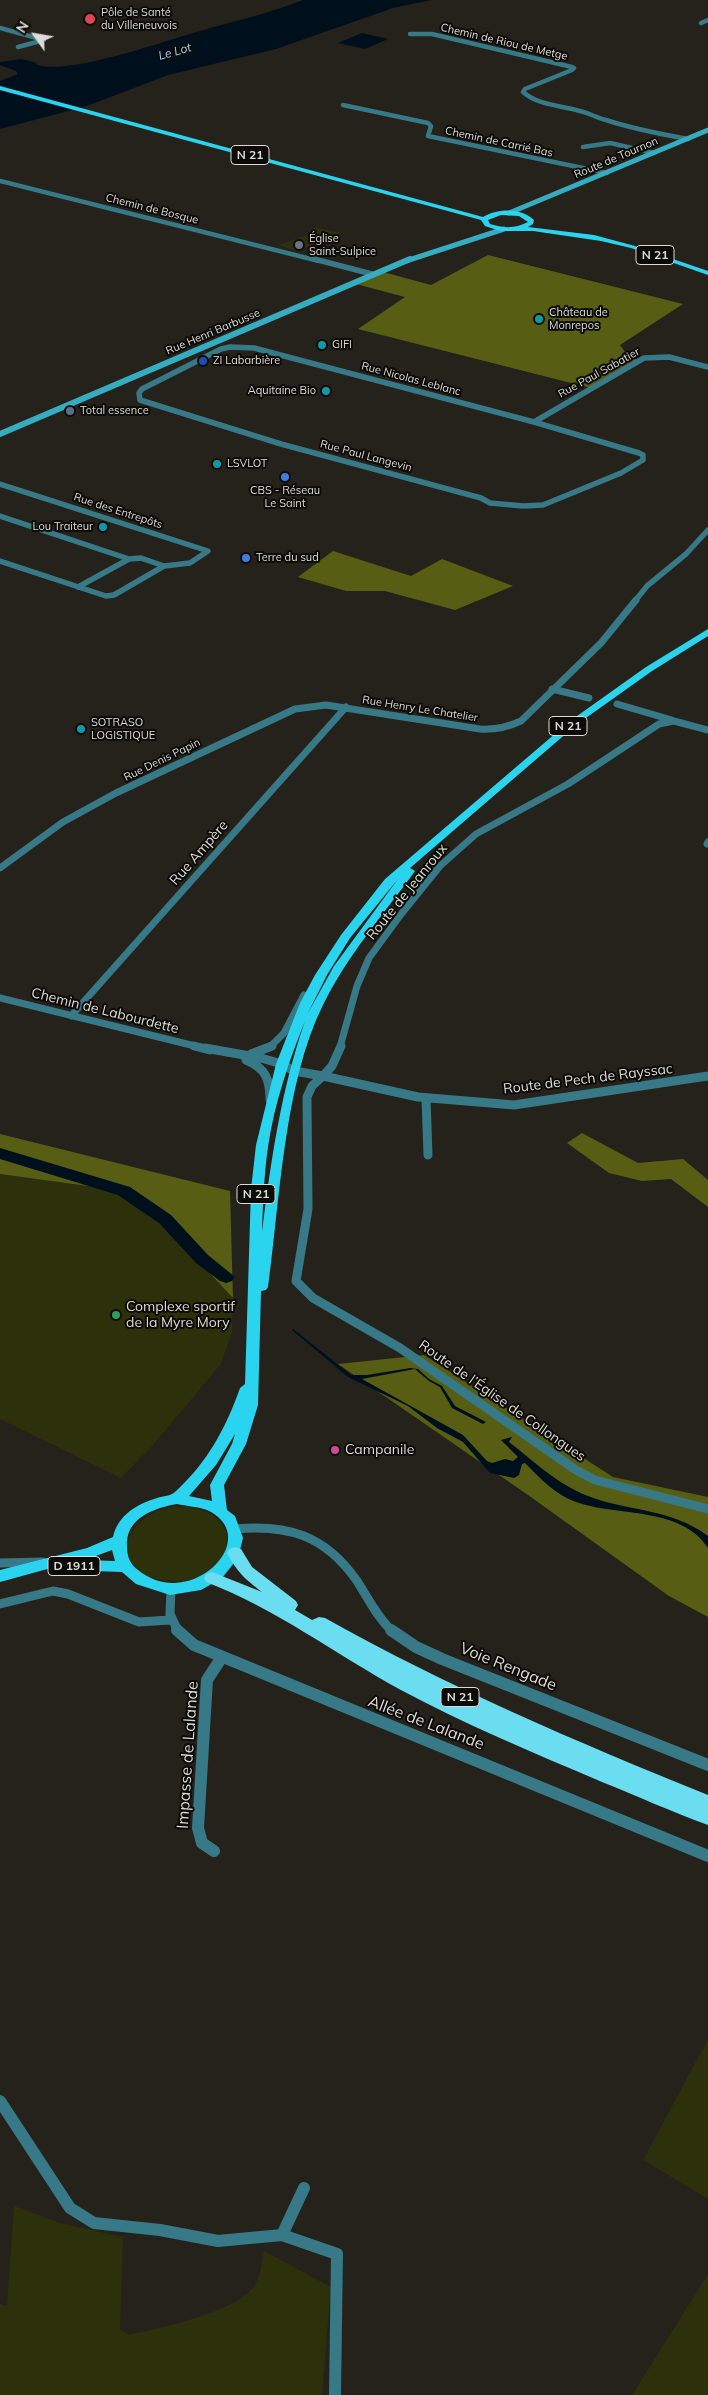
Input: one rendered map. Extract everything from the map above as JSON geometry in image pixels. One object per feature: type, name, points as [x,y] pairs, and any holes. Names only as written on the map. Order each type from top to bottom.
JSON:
[{"type":"highway","name":"N 21","points":[[235,1553],[246,1571],[273,1594],[331,1630],[419,1678],[506,1719],[708,1803]]},
{"type":"highway","name":"N 21","points":[[212,1578],[256,1595],[406,1684],[499,1730],[708,1816]]},
{"type":"main road","name":"N 21","points":[[0,88],[344,180],[486,222]]},
{"type":"main road","name":"Route de Tournon","points":[[509,213],[708,130]]},
{"type":"main road","name":"N 21","points":[[420,204],[495,214]]},
{"type":"main road","points":[[522,215],[524,210],[531,205]]},
{"type":"main road","points":[[509,213],[522,215],[531,220],[531,223],[521,228],[504,229],[486,222],[495,214],[509,213]]},
{"type":"main road","name":"Rue Henri Barbusse","points":[[435,252],[476,234],[486,222]]},
{"type":"main road","name":"N 21","points":[[531,223],[633,247],[708,273]]},
{"type":"main road","name":"N 21","points":[[521,228],[601,239]]},
{"type":"main road","name":"Rue Henri Barbusse","points":[[0,434],[372,274],[409,259],[504,229]]},
{"type":"main road","name":"N 21","points":[[220,1511],[217,1486],[239,1444],[251,1404],[257,1189],[262,1145],[282,1064],[306,1003],[330,959],[389,880],[429,848],[572,723],[649,669],[708,632]]},
{"type":"main road","name":"N 21","points":[[254,1327],[274,1195],[282,1127],[294,1071],[311,1018],[323,994],[363,930],[429,848]]},
{"type":"main road","name":"N 21","points":[[177,1499],[197,1481],[219,1452],[235,1424],[252,1374]]},
{"type":"main road","points":[[177,1499],[200,1502],[220,1511],[234,1529],[237,1541],[235,1553],[226,1567],[212,1578],[186,1588],[171,1588],[146,1583],[124,1567],[119,1554],[118,1541],[122,1530],[130,1519],[143,1509],[159,1502],[177,1499]]},
{"type":"main road","name":"D 1911","points":[[0,1576],[90,1553],[118,1541]]},
{"type":"main road","name":"D 1911","points":[[23,1570],[92,1565],[124,1567]]},
{"type":"street","points":[[702,22],[708,20]]},
{"type":"street","points":[[0,28],[44,40],[18,47]]},
{"type":"street","name":"Chemin de Riou de Metge","points":[[410,34],[432,34],[572,67],[574,68],[572,70],[525,89],[523,92],[525,95],[543,104],[582,111],[621,125],[688,138]]},
{"type":"street","name":"Chemin de Carrié Bas","points":[[343,105],[428,123],[431,126],[428,136],[607,173]]},
{"type":"street","points":[[583,147],[591,144],[608,143],[654,153]]},
{"type":"street","name":"Chemin de Bosque","points":[[0,181],[372,274]]},
{"type":"street","name":"Rue Nicolas Leblanc","points":[[180,369],[224,348],[254,348],[534,422],[639,453]]},
{"type":"street","name":"Rue Paul Sabatier","points":[[534,422],[644,358],[669,357],[708,367]]},
{"type":"street","points":[[163,364],[180,369]]},
{"type":"street","name":"Rue Paul Langevin","points":[[180,369],[142,389],[139,394],[140,400],[281,444],[481,498],[490,503],[531,506],[557,501],[638,465],[644,459],[639,453]]},
{"type":"street","name":"Rue des Entrepôts","points":[[0,484],[208,550],[190,563],[164,566]]},
{"type":"street","points":[[0,516],[129,559],[141,558],[164,566]]},
{"type":"street","name":"Rue Henry Le Chatelier","points":[[346,707],[491,730],[512,726],[520,721],[601,643],[648,586],[686,554],[708,530]]},
{"type":"street","points":[[78,587],[129,559]]},
{"type":"street","points":[[0,560],[97,594],[114,595],[164,566]]},
{"type":"street","points":[[552,689],[589,698]]},
{"type":"street","points":[[617,704],[708,730]]},
{"type":"street","name":"Rue Denis Papin","points":[[0,868],[63,822],[116,793],[283,713],[309,705],[346,707]]},
{"type":"street","name":"Rue Ampère","points":[[71,1016],[346,707]]},
{"type":"street","name":"Route de Jeanroux","points":[[296,1281],[308,1209],[307,1097],[312,1086],[333,1064],[360,975],[368,959],[444,862],[466,842],[497,821],[553,794],[659,724],[674,721]]},
{"type":"street","points":[[205,1048],[251,1054],[258,1053],[275,1045],[285,1033],[320,969],[330,959]]},
{"type":"street","name":"Chemin de Labourdette","points":[[0,998],[205,1048]]},
{"type":"street","points":[[205,1048],[282,1064],[294,1071],[323,1076]]},
{"type":"street","points":[[205,1048],[257,1064],[265,1070],[270,1080],[270,1107]]},
{"type":"street","name":"Route de Pech de Rayssac","points":[[323,1076],[426,1098],[514,1104],[708,1076]]},
{"type":"street","points":[[426,1098],[428,1155]]},
{"type":"street","name":"Route de l’Église de Collongues","points":[[296,1281],[314,1298],[400,1348],[576,1470],[594,1480],[708,1509]]},
{"type":"street","name":"Voie Rengade","points":[[234,1529],[276,1527],[288,1529],[314,1540],[332,1550],[358,1583],[373,1611],[386,1627],[405,1640],[446,1659],[708,1765]]},
{"type":"street","points":[[0,1563],[56,1562]]},
{"type":"street","points":[[0,1604],[53,1591],[68,1594],[139,1622],[170,1620],[168,1607],[171,1588]]},
{"type":"street","name":"Allée de Lalande","points":[[170,1620],[174,1629],[183,1639],[222,1657],[708,1856]]},
{"type":"street","name":"Impasse de Lalande","points":[[214,1850],[207,1849],[202,1844],[198,1833],[207,1680],[222,1657]]},
{"type":"street","points":[[0,2101],[70,2208],[79,2216],[94,2223],[160,2230],[218,2241],[282,2236],[337,2254],[335,2395]]},
{"type":"street","points":[[282,2236],[304,2188]]},
{"type":"green space","points":[[315,227],[341,233],[312,246],[294,250],[278,245],[308,235]]},
{"type":"green space","points":[[488,255],[683,304],[620,345],[630,359],[647,359],[595,389],[358,329],[405,297],[356,284],[383,272],[431,285]]},
{"type":"green space","points":[[333,551],[411,576],[442,559],[513,586],[455,610],[385,591],[346,591],[298,577]]},
{"type":"green space","points":[[582,1133],[638,1163],[683,1159],[708,1180],[708,1207],[671,1179],[642,1181],[609,1173],[567,1143]]},
{"type":"green space","points":[[0,1134],[230,1191],[233,1298],[156,1216],[124,1191],[0,1174]]},
{"type":"green space","name":"Complexe sportif de la Myre Mory","points":[[0,1174],[124,1191],[156,1216],[233,1298],[232,1332],[221,1364],[154,1444],[121,1478],[0,1419]]},
{"type":"green space","points":[[424,1355],[613,1477],[708,1497],[708,1617],[669,1596],[528,1495],[338,1364]]},
{"type":"green space","points":[[180,1506],[205,1511],[220,1522],[227,1535],[225,1550],[217,1564],[203,1575],[184,1581],[162,1580],[144,1574],[132,1564],[127,1553],[128,1540],[134,1528],[145,1518],[161,1510]]},
{"type":"green space","points":[[708,2039],[708,2199],[643,2160]]},
{"type":"green space","points":[[14,2206],[60,2223],[123,2237],[120,2329],[129,2335],[200,2317],[236,2301],[249,2292],[257,2281],[264,2251],[331,2287],[322,2395],[0,2395],[0,2304],[7,2306]]},
{"type":"green space","points":[[708,2274],[708,2395],[632,2395]]},
{"type":"water","name":"Le Lot","points":[[303,0],[431,0],[393,8],[276,49],[168,75],[87,106],[0,129],[0,81],[18,74],[16,71],[0,65],[0,62],[22,59],[49,67],[91,62],[139,50]]},
{"type":"water","points":[[362,33],[388,39],[365,49],[338,43]]},
{"type":"water","points":[[293,1329],[351,1375],[367,1375],[410,1368],[418,1369],[429,1379],[442,1386],[455,1406],[486,1422],[483,1424],[452,1408],[440,1387],[429,1381],[415,1369],[362,1379],[463,1435],[487,1461],[492,1463],[505,1459],[513,1461],[518,1457],[501,1440],[512,1437],[509,1442],[566,1485],[603,1501],[679,1520],[708,1536],[708,1548],[696,1535],[682,1525],[665,1519],[593,1507],[568,1499],[548,1486],[525,1463],[522,1464],[519,1475],[514,1478],[490,1473],[463,1442],[437,1428],[408,1406],[348,1377]]},
{"type":"waterway","points":[[0,1153],[124,1191],[165,1219],[202,1259],[226,1277]]},
{"type":"place","name":"Pôle de Santé du Villeneuvois","points":[[90,19]]},
{"type":"place","name":"Église Saint-Sulpice","points":[[299,245]]},
{"type":"place","name":"Château de Monrepos","points":[[539,319]]},
{"type":"place","name":"GIFI","points":[[322,345]]},
{"type":"place","name":"ZI Labarbière","points":[[203,361]]},
{"type":"place","name":"Aquitaine Bio","points":[[326,391]]},
{"type":"place","name":"Total essence","points":[[70,411]]},
{"type":"place","name":"LSVLOT","points":[[217,464]]},
{"type":"place","name":"CBS - Réseau Le Saint","points":[[285,477]]},
{"type":"place","name":"Lou Traiteur","points":[[103,527]]},
{"type":"place","name":"Terre du sud","points":[[246,558]]},
{"type":"place","name":"SOTRASO LOGISTIQUE","points":[[81,729]]},
{"type":"place","name":"Complexe sportif de la Myre Mory","points":[[116,1315]]},
{"type":"place","name":"Campanile","points":[[335,1450]]}]
